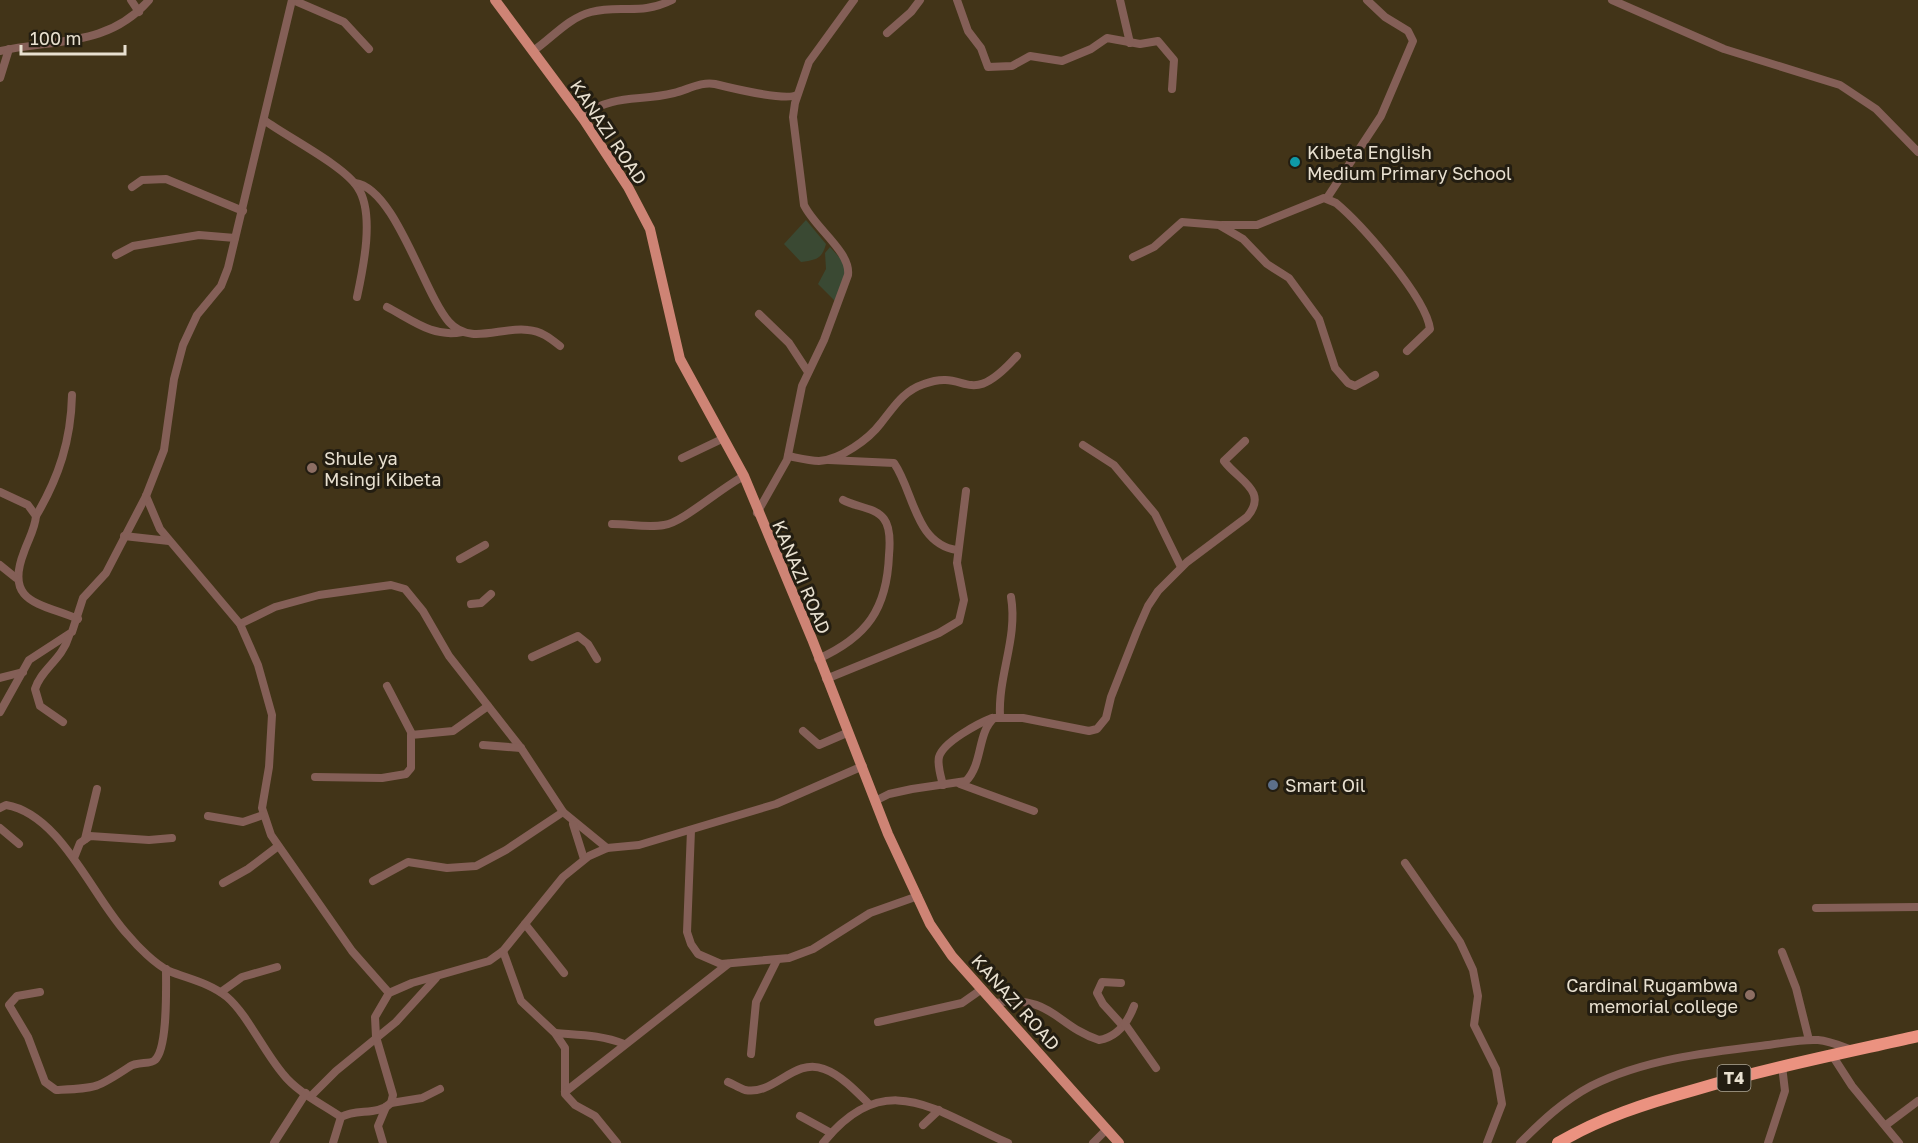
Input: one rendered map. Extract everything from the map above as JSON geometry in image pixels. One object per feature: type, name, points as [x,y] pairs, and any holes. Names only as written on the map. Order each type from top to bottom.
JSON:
[{"type":"highway","name":"T4","points":[[1558,1143],[1611,1116],[1684,1092],[1782,1066],[1918,1036]]},
{"type":"main road","name":"KANAZI ROAD","points":[[495,0],[580,116],[628,187],[650,229],[680,358],[722,440],[744,476],[757,513],[812,639],[826,680],[863,766],[875,801],[940,941],[1119,1143]]},
{"type":"street","points":[[131,0],[139,12]]},
{"type":"street","points":[[0,78],[4,50],[81,40],[128,21],[149,0]]},
{"type":"street","points":[[63,722],[40,706],[34,689],[42,676],[61,655],[78,619],[83,598],[106,573],[146,496],[164,450],[174,379],[183,345],[196,315],[221,286],[236,238],[292,0],[344,22],[369,50]]},
{"type":"street","points":[[533,51],[566,25],[588,13],[608,9],[639,11],[672,0]]},
{"type":"street","points":[[757,513],[788,456],[795,410],[808,372],[834,317],[849,266],[846,258],[810,216],[804,205],[793,117],[797,95],[809,62],[854,0]]},
{"type":"street","points":[[887,33],[908,16],[920,0]]},
{"type":"street","points":[[957,0],[968,31],[981,48],[988,67],[1012,66],[1030,56],[1062,61],[1091,49],[1107,38],[1130,43],[1158,41],[1163,44],[1174,60],[1172,90]]},
{"type":"street","points":[[1120,0],[1130,43]]},
{"type":"street","points":[[1133,257],[1154,247],[1180,218],[1220,225],[1252,226],[1327,198],[1381,116],[1413,41],[1408,31],[1381,14],[1367,0]]},
{"type":"street","points":[[1612,0],[1724,49],[1840,85],[1876,109],[1918,152]]},
{"type":"street","points":[[580,116],[595,107],[620,99],[674,93],[713,84],[780,97],[797,95]]},
{"type":"street","points":[[264,120],[341,171],[355,183],[363,197],[365,262],[357,297]]},
{"type":"street","points":[[132,187],[142,180],[166,179],[243,211]]},
{"type":"street","points":[[355,183],[362,184],[369,190],[393,218],[438,306],[450,324],[462,332]]},
{"type":"street","points":[[1327,198],[1345,210],[1382,253],[1407,283],[1424,311],[1430,329],[1407,351]]},
{"type":"street","points":[[1220,225],[1243,239],[1267,264],[1287,276],[1296,286],[1319,319],[1333,364],[1348,383],[1354,386],[1375,375]]},
{"type":"street","points":[[116,255],[133,246],[199,235],[236,238]]},
{"type":"street","points":[[387,307],[427,329],[450,334],[462,332],[478,334],[527,329],[539,332],[560,345]]},
{"type":"street","points":[[759,314],[789,343],[808,372]]},
{"type":"street","points":[[825,460],[846,451],[868,436],[897,401],[925,383],[951,382],[978,387],[992,380],[1017,356]]},
{"type":"street","points":[[72,395],[72,422],[66,449],[51,491],[36,516],[16,578],[19,589],[26,597],[78,619]]},
{"type":"street","points":[[682,458],[722,440]]},
{"type":"street","points":[[943,785],[939,757],[976,725],[997,717],[1023,717],[1089,731],[1100,727],[1106,718],[1111,697],[1148,606],[1181,567],[1255,508],[1256,499],[1251,490],[1224,461],[1245,441]]},
{"type":"street","points":[[1083,445],[1114,465],[1155,514],[1181,567]]},
{"type":"street","points":[[788,456],[809,460],[894,463],[909,499],[930,536],[942,547],[957,550]]},
{"type":"street","points":[[612,524],[665,525],[676,522],[708,497],[744,476]]},
{"type":"street","points":[[826,680],[939,633],[959,621],[964,600],[957,550],[966,491]]},
{"type":"street","points":[[0,492],[27,505],[36,516]]},
{"type":"street","points":[[146,496],[153,517],[169,541],[240,624],[258,666],[272,715],[263,815],[277,847],[366,969],[389,993]]},
{"type":"street","points":[[818,658],[847,644],[865,626],[885,596],[890,545],[886,521],[877,512],[854,506],[843,500]]},
{"type":"street","points":[[124,537],[169,541]]},
{"type":"street","points":[[460,559],[485,545]]},
{"type":"street","points":[[0,565],[16,578]]},
{"type":"street","points":[[240,624],[260,613],[299,600],[397,586],[409,593],[423,611],[449,656],[521,748],[563,812],[607,848]]},
{"type":"street","points":[[471,604],[478,604],[491,594]]},
{"type":"street","points":[[960,784],[972,774],[987,729],[997,717],[1013,628],[1011,597]]},
{"type":"street","points":[[0,712],[35,655],[69,636]]},
{"type":"street","points":[[532,657],[578,636],[588,644],[597,659]]},
{"type":"street","points":[[0,678],[23,672]]},
{"type":"street","points":[[387,686],[412,734]]},
{"type":"street","points":[[412,734],[453,732],[488,706]]},
{"type":"street","points":[[803,731],[819,745],[849,732]]},
{"type":"street","points":[[315,777],[382,778],[406,774],[411,768],[409,737],[412,734]]},
{"type":"street","points":[[483,745],[521,748]]},
{"type":"street","points":[[383,1143],[378,1125],[388,1105],[391,1085],[376,1037],[375,1017],[389,993],[489,961],[502,951],[563,877],[584,859],[607,848],[639,845],[776,804],[863,766]]},
{"type":"street","points":[[875,801],[889,794],[960,784],[1034,811]]},
{"type":"street","points":[[74,858],[85,839],[97,789]]},
{"type":"street","points":[[0,808],[10,806],[28,814],[60,841],[127,935],[166,969],[221,992],[239,1009],[283,1074],[308,1095],[341,1117]]},
{"type":"street","points":[[373,881],[408,862],[447,868],[482,864],[563,812]]},
{"type":"street","points":[[208,816],[243,822],[263,815]]},
{"type":"street","points":[[572,821],[584,859]]},
{"type":"street","points":[[0,828],[19,844]]},
{"type":"street","points":[[691,830],[687,932],[698,954],[709,961],[728,964],[777,960],[801,955],[870,913],[918,896]]},
{"type":"street","points":[[85,839],[95,835],[149,840],[172,838]]},
{"type":"street","points":[[223,883],[248,869],[277,847]]},
{"type":"street","points":[[1405,863],[1460,942],[1473,970],[1478,996],[1474,1025],[1496,1069],[1502,1104],[1487,1143]]},
{"type":"street","points":[[1816,908],[1918,907]]},
{"type":"street","points":[[525,924],[564,973]]},
{"type":"street","points":[[502,951],[521,1001],[530,1012],[556,1033],[565,1048],[565,1092],[575,1105],[596,1116],[617,1143]]},
{"type":"street","points":[[1782,952],[1796,988],[1809,1040]]},
{"type":"street","points":[[751,1054],[756,1002],[777,960]]},
{"type":"street","points":[[565,1092],[728,964]]},
{"type":"street","points":[[221,992],[242,977],[278,967]]},
{"type":"street","points":[[40,992],[19,995],[9,1005],[28,1037],[45,1082],[56,1090],[96,1088],[132,1065],[150,1063],[157,1058],[162,1043],[167,995],[166,969]]},
{"type":"street","points":[[274,1143],[308,1095],[396,1022],[437,977]]},
{"type":"street","points":[[1121,983],[1102,982],[1097,993],[1103,1004],[1124,1025],[1156,1068]]},
{"type":"street","points":[[878,1022],[962,1003],[982,989]]},
{"type":"street","points":[[995,1003],[1016,1002],[1045,1007],[1079,1031],[1100,1040],[1112,1035],[1124,1025],[1134,1006]]},
{"type":"street","points":[[556,1033],[583,1037],[602,1035],[624,1044]]},
{"type":"street","points":[[1520,1143],[1549,1114],[1593,1085],[1694,1054],[1809,1040],[1833,1043],[1853,1051]]},
{"type":"street","points":[[1832,1055],[1852,1086],[1899,1143]]},
{"type":"street","points":[[1768,1143],[1785,1096],[1782,1066]]},
{"type":"street","points":[[728,1082],[745,1090],[762,1089],[791,1072],[815,1067],[833,1074],[869,1104]]},
{"type":"street","points":[[333,1143],[341,1117],[349,1112],[422,1098],[440,1089]]},
{"type":"street","points":[[823,1143],[831,1133],[869,1104],[916,1101],[1005,1143]]},
{"type":"street","points":[[1886,1125],[1918,1101]]},
{"type":"street","points":[[923,1125],[939,1110]]},
{"type":"street","points":[[800,1116],[831,1133]]},
{"type":"street","points":[[1093,1143],[1107,1129]]},
{"type":"green space","points":[[806,220],[826,244],[823,253],[818,258],[801,262],[784,244]]},
{"type":"green space","points":[[830,247],[847,266],[836,302],[818,284],[826,269],[825,253]]},
{"type":"place","name":"Kibeta English Medium Primary School","points":[[1295,162]]},
{"type":"place","name":"Shule ya Msingi Kibeta","points":[[312,468]]},
{"type":"place","name":"Smart Oil","points":[[1273,785]]},
{"type":"place","name":"Cardinal Rugambwa memorial college","points":[[1750,995]]}]
